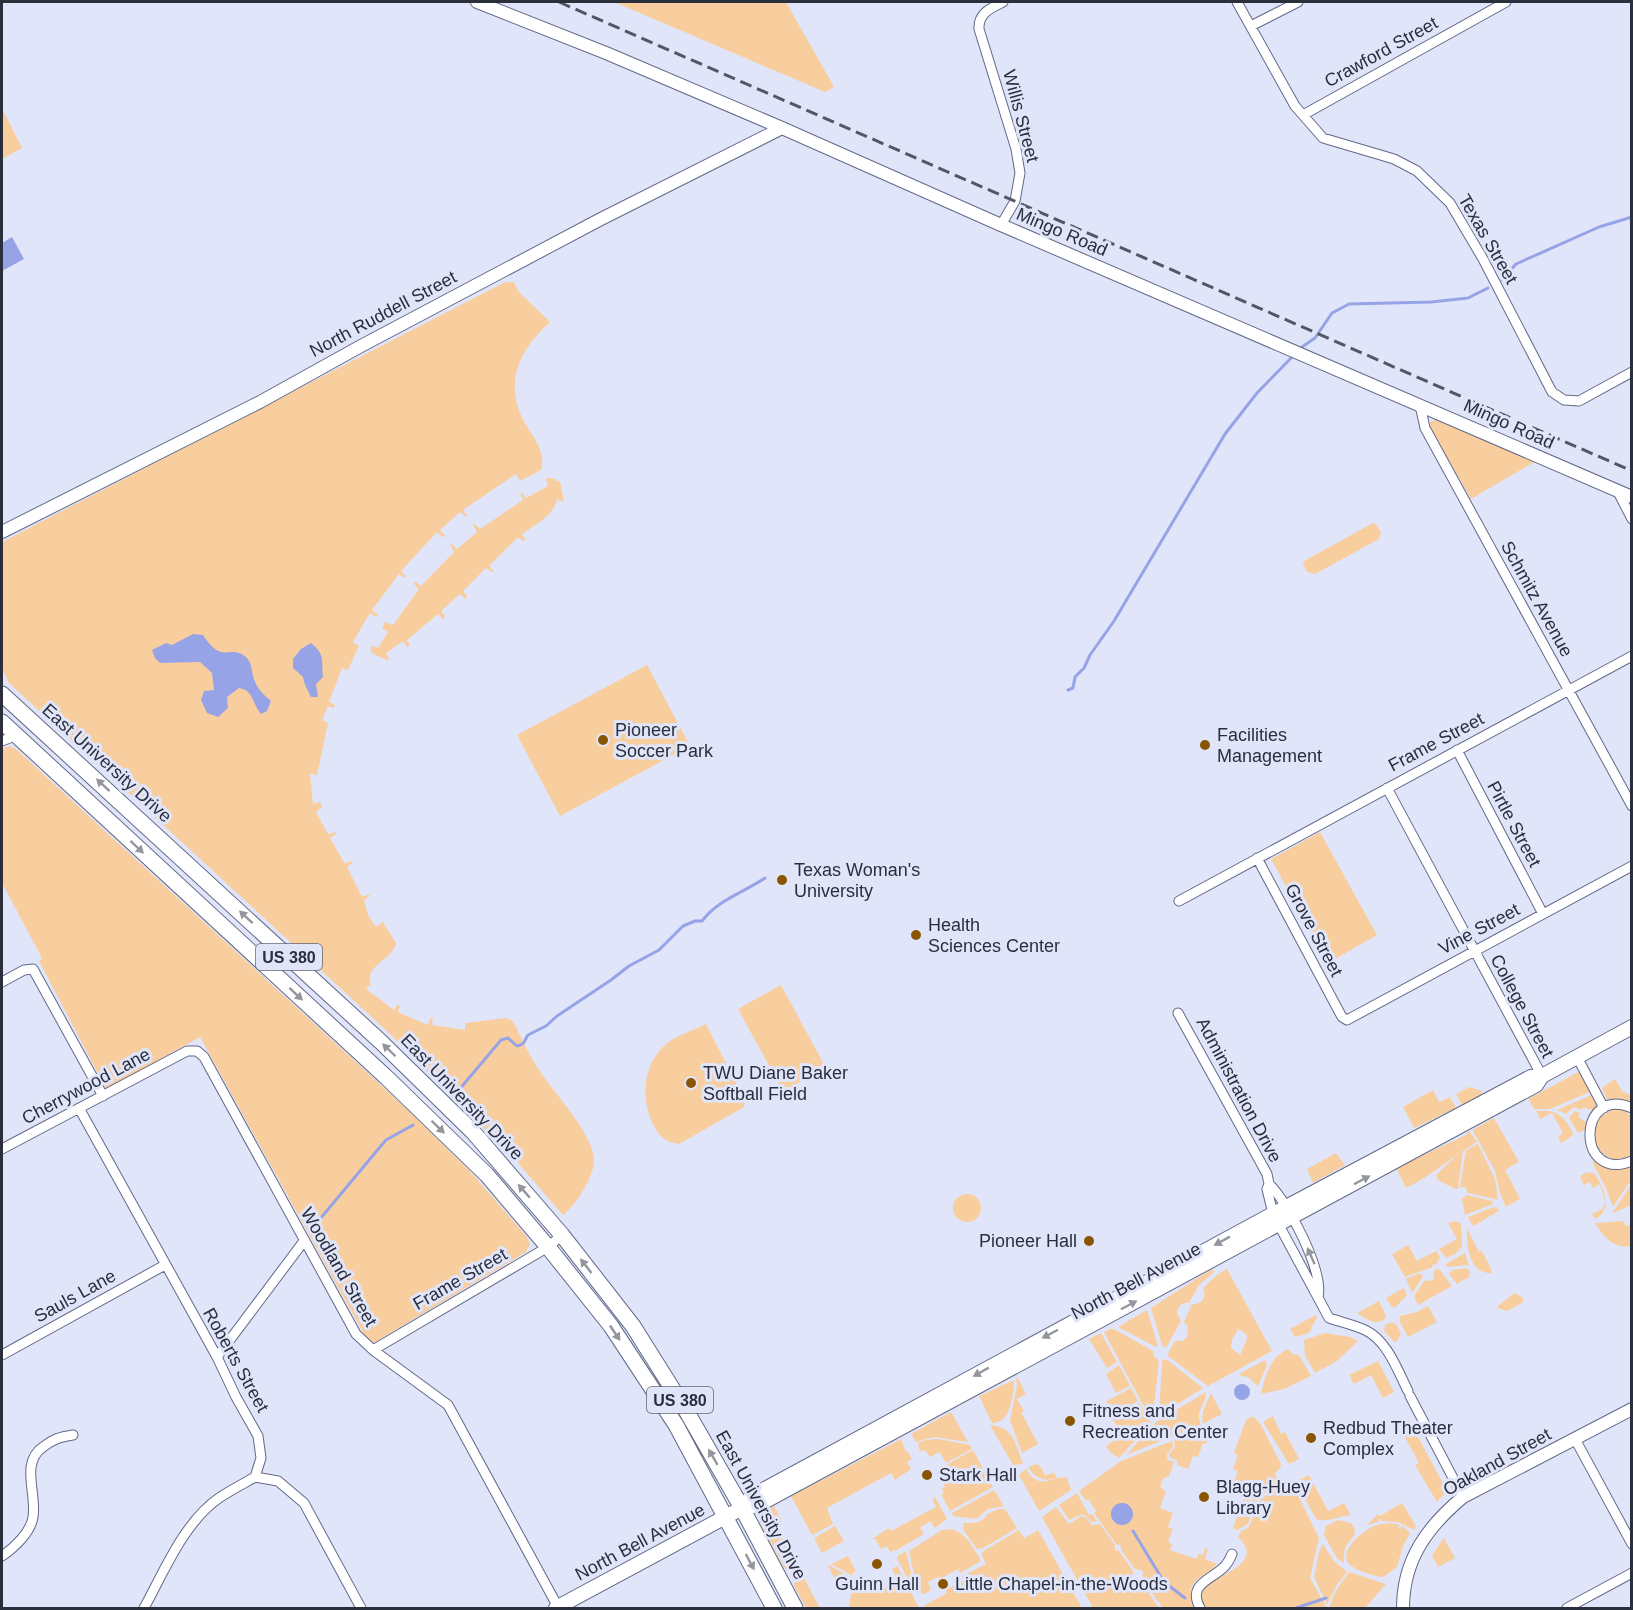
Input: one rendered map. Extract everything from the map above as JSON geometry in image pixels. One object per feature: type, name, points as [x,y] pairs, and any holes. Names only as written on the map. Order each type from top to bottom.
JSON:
[{"type":"main road","name":"East University Drive","points":[[2,694],[381,1042],[474,1132],[562,1235],[633,1326],[687,1412],[742,1508],[795,1608]]},
{"type":"main road","name":"East University Drive","points":[[2,722],[386,1077],[487,1175],[611,1326],[676,1425],[774,1608]]},
{"type":"main road","name":"North Bell Avenue","points":[[557,1608],[726,1516],[742,1508],[766,1501],[1531,1077],[1542,1076],[1632,1027]]},
{"type":"street","name":"Mingo Road","points":[[477,2],[606,53],[782,128],[1632,497]]},
{"type":"street","name":"Willis Street","points":[[1002,225],[1015,201],[1020,173],[1016,149],[978,22],[982,14],[1003,2]]},
{"type":"street","name":"Texas Street","points":[[1236,2],[1295,106],[1323,138],[1394,159],[1417,171],[1450,203],[1483,259],[1552,392],[1564,400],[1579,401],[1632,372]]},
{"type":"street","points":[[1251,26],[1298,2]]},
{"type":"street","name":"Crawford Street","points":[[1303,115],[1506,2]]},
{"type":"street","name":"North Ruddell Street","points":[[2,532],[260,402],[521,261],[782,128]]},
{"type":"street","name":"Schmitz Avenue","points":[[1420,405],[1425,428],[1632,806]]},
{"type":"street","points":[[1618,492],[1632,519]]},
{"type":"street","name":"Frame Street","points":[[1179,901],[1632,656]]},
{"type":"street","points":[[2,741],[17,735]]},
{"type":"street","name":"Pirtle Street","points":[[1457,750],[1543,914]]},
{"type":"street","name":"College Street","points":[[1387,788],[1542,1076]]},
{"type":"street","name":"Grove Street","points":[[1257,858],[1342,1017]]},
{"type":"street","name":"Vine Street","points":[[1342,1017],[1347,1020],[1632,866]]},
{"type":"street","points":[[2,982],[24,970],[33,969],[104,1096]]},
{"type":"street","name":"Administration Drive","points":[[1178,1013],[1267,1174],[1269,1184],[1289,1212],[1312,1257],[1318,1275],[1320,1290],[1318,1297]]},
{"type":"street","name":"Cherrywood Lane","points":[[2,1149],[187,1051]]},
{"type":"street","name":"Woodland Street","points":[[187,1051],[197,1051],[204,1058],[356,1335],[448,1405],[557,1608]]},
{"type":"street","points":[[1577,1057],[1604,1108]]},
{"type":"street","points":[[1632,1108],[1618,1104],[1604,1108],[1592,1119],[1589,1126],[1589,1142],[1593,1150],[1604,1160],[1618,1164],[1632,1161]]},
{"type":"street","name":"Roberts Street","points":[[79,1108],[217,1357],[258,1436],[261,1458],[255,1477]]},
{"type":"street","name":"Administration Drive","points":[[1269,1184],[1267,1189],[1276,1219],[1329,1318],[1368,1331],[1390,1357],[1463,1497]]},
{"type":"street","name":"Frame Street","points":[[373,1350],[548,1247],[562,1235]]},
{"type":"street","points":[[217,1357],[304,1241]]},
{"type":"street","name":"Sauls Lane","points":[[2,1355],[165,1265]]},
{"type":"street","name":"Oakland Street","points":[[1403,1608],[1410,1562],[1424,1538],[1439,1519],[1463,1497],[1632,1409]]},
{"type":"street","points":[[2,1556],[28,1530],[33,1518],[30,1467],[32,1458],[38,1450],[55,1438],[72,1436]]},
{"type":"street","points":[[1575,1439],[1632,1544]]},
{"type":"street","points":[[144,1608],[192,1525],[218,1499],[255,1477],[278,1481],[304,1503],[361,1608]]},
{"type":"street","points":[[1200,1608],[1196,1601],[1198,1589],[1203,1582],[1226,1565],[1233,1554]]},
{"type":"street","points":[[1567,1608],[1632,1573]]},
{"type":"shaded area","points":[[614,2],[786,2],[834,87],[825,92]]},
{"type":"shaded area","points":[[2,108],[22,148],[2,159]]},
{"type":"shaded area","points":[[505,282],[514,282],[519,292],[550,322],[529,345],[517,371],[515,384],[520,413],[541,453],[541,470],[520,481],[516,474],[463,510],[466,517],[460,512],[440,530],[445,536],[442,537],[437,532],[401,571],[406,576],[405,578],[399,574],[372,610],[378,615],[376,617],[370,613],[353,642],[359,646],[348,670],[342,668],[329,702],[335,705],[334,708],[328,706],[322,720],[328,723],[317,775],[310,774],[313,804],[320,802],[322,807],[316,812],[328,834],[336,832],[330,838],[345,864],[350,861],[353,863],[347,867],[362,897],[368,894],[370,896],[364,900],[368,915],[376,927],[383,922],[396,943],[390,954],[371,972],[371,984],[366,989],[394,1010],[397,1005],[400,1006],[398,1012],[428,1025],[430,1018],[433,1019],[432,1025],[465,1030],[465,1023],[506,1018],[513,1021],[535,1064],[588,1139],[594,1160],[591,1174],[578,1198],[563,1215],[517,1162],[390,1034],[9,683],[2,668],[2,542]]},
{"type":"shaded area","points":[[1438,419],[1536,461],[1471,499],[1430,428],[1430,422]]},
{"type":"shaded area","points":[[546,479],[560,482],[564,501],[557,500],[547,516],[522,534],[526,540],[523,541],[518,537],[489,566],[494,571],[486,568],[463,591],[467,596],[466,599],[460,594],[441,611],[445,616],[443,619],[438,614],[407,640],[410,646],[407,647],[403,641],[386,653],[389,659],[387,660],[373,654],[370,649],[372,646],[378,648],[388,632],[382,628],[385,622],[393,625],[419,589],[413,583],[416,582],[421,586],[454,552],[450,545],[452,544],[457,549],[477,532],[473,525],[475,524],[480,529],[523,500],[520,493],[526,498],[548,486]]},
{"type":"shaded area","points":[[1373,523],[1377,525],[1381,533],[1379,539],[1315,574],[1307,572],[1304,561]]},
{"type":"shaded area","name":"Pioneer Soccer Park","points":[[647,665],[690,746],[560,816],[517,735]]},
{"type":"shaded area","points":[[9,746],[16,749],[409,1111],[469,1170],[527,1237],[530,1244],[526,1252],[370,1345],[200,1037],[106,1089],[39,961],[42,958],[2,883],[2,749]]},
{"type":"shaded area","points":[[1320,832],[1377,935],[1328,963],[1271,859]]},
{"type":"shaded area","points":[[781,985],[826,1068],[783,1091],[738,1009]]},
{"type":"shaded area","name":"TWU Diane Baker Softball Field","points":[[706,1024],[745,1100],[744,1107],[679,1144],[670,1142],[659,1134],[648,1113],[645,1093],[648,1074],[662,1048],[677,1037]]},
{"type":"shaded area","points":[[1580,1071],[1590,1092],[1550,1109],[1534,1109],[1528,1099]]},
{"type":"shaded area","points":[[1615,1079],[1623,1092],[1631,1095],[1631,1104],[1607,1099],[1602,1088]]},
{"type":"shaded area","points":[[1469,1087],[1482,1091],[1482,1095],[1462,1105],[1456,1094]]},
{"type":"shaded area","points":[[1433,1090],[1439,1102],[1450,1097],[1456,1108],[1414,1128],[1403,1107]]},
{"type":"shaded area","points":[[1591,1095],[1597,1104],[1594,1111],[1574,1107],[1566,1114],[1557,1110]]},
{"type":"shaded area","points":[[1617,1109],[1631,1116],[1632,1156],[1615,1160],[1599,1149],[1594,1133],[1595,1126],[1600,1119]]},
{"type":"shaded area","points":[[1536,1111],[1549,1111],[1559,1114],[1570,1127],[1572,1136],[1561,1143],[1558,1136],[1563,1133],[1552,1113],[1540,1119]]},
{"type":"shaded area","points":[[1575,1111],[1580,1113],[1578,1117],[1586,1122],[1585,1130],[1578,1133],[1569,1118]]},
{"type":"shaded area","points":[[1494,1118],[1519,1162],[1505,1170],[1520,1199],[1506,1207],[1495,1171],[1473,1131]]},
{"type":"shaded area","points":[[1469,1131],[1477,1142],[1406,1188],[1396,1168],[1466,1135]]},
{"type":"shaded area","points":[[1478,1144],[1495,1179],[1498,1200],[1468,1193],[1465,1187],[1460,1187],[1466,1150]]},
{"type":"shaded area","points":[[1463,1151],[1458,1189],[1455,1189],[1438,1180],[1436,1175]]},
{"type":"shaded area","points":[[1336,1153],[1345,1165],[1313,1183],[1307,1169]]},
{"type":"shaded area","points":[[1592,1162],[1612,1170],[1629,1167],[1631,1169],[1631,1180],[1613,1207]]},
{"type":"shaded area","points":[[1587,1172],[1595,1174],[1600,1184],[1593,1188],[1590,1182],[1584,1185],[1580,1176]]},
{"type":"shaded area","points":[[1631,1185],[1631,1205],[1613,1213],[1613,1212]]},
{"type":"shaded area","points":[[967,1194],[977,1198],[981,1208],[977,1218],[967,1222],[957,1218],[953,1208],[957,1198]]},
{"type":"shaded area","points":[[1467,1195],[1492,1201],[1493,1204],[1465,1215],[1462,1199]]},
{"type":"shaded area","points":[[1606,1203],[1604,1209],[1601,1215],[1595,1219],[1592,1214],[1604,1208]]},
{"type":"shaded area","points":[[1494,1207],[1499,1211],[1473,1226],[1468,1217]]},
{"type":"shaded area","points":[[1456,1221],[1461,1224],[1462,1247],[1455,1254],[1446,1258],[1439,1249],[1457,1239],[1448,1223]]},
{"type":"shaded area","points":[[1624,1221],[1625,1226],[1631,1225],[1631,1246],[1614,1244],[1595,1223]]},
{"type":"shaded area","points":[[1467,1228],[1479,1252],[1482,1251],[1491,1273],[1478,1269],[1473,1264],[1468,1250]]},
{"type":"shaded area","points":[[1408,1245],[1417,1261],[1436,1251],[1440,1257],[1436,1265],[1405,1277],[1392,1254]]},
{"type":"shaded area","points":[[1465,1253],[1469,1265],[1447,1267],[1446,1264]]},
{"type":"shaded area","points":[[1467,1268],[1470,1272],[1469,1277],[1457,1284],[1449,1274],[1453,1270]]},
{"type":"shaded area","points":[[1212,1269],[1214,1272],[1199,1285],[1189,1303],[1184,1303],[1179,1307],[1177,1314],[1181,1321],[1166,1348],[1162,1345],[1151,1308]]},
{"type":"shaded area","points":[[1227,1269],[1272,1351],[1208,1386],[1168,1356],[1175,1341],[1182,1341],[1187,1337],[1188,1327],[1184,1322],[1192,1304],[1203,1300],[1203,1288]],"holes":[[[1238,1329],[1246,1334],[1247,1339],[1240,1355],[1231,1348],[1232,1340]]]},
{"type":"shaded area","points":[[1437,1269],[1452,1286],[1418,1305],[1414,1296],[1424,1281],[1433,1280],[1434,1271]]},
{"type":"shaded area","points":[[1420,1273],[1423,1277],[1412,1293],[1406,1279]]},
{"type":"shaded area","points":[[1404,1288],[1407,1295],[1396,1307],[1392,1307],[1386,1298]]},
{"type":"shaded area","points":[[1514,1293],[1522,1297],[1524,1302],[1507,1311],[1498,1308],[1498,1306]]},
{"type":"shaded area","points":[[1379,1301],[1386,1316],[1385,1319],[1374,1322],[1357,1313]]},
{"type":"shaded area","points":[[1428,1306],[1437,1322],[1408,1337],[1400,1322],[1400,1316],[1417,1312]]},
{"type":"shaded area","points":[[1147,1310],[1158,1346],[1156,1347],[1118,1327]]},
{"type":"shaded area","points":[[1316,1315],[1309,1333],[1295,1337],[1290,1329]]},
{"type":"shaded area","points":[[1392,1322],[1397,1325],[1401,1334],[1394,1342],[1384,1331],[1385,1325]]},
{"type":"shaded area","points":[[1114,1329],[1153,1351],[1154,1356],[1159,1360],[1153,1415],[1150,1418],[1104,1332]]},
{"type":"shaded area","points":[[1101,1333],[1117,1362],[1107,1368],[1089,1339]]},
{"type":"shaded area","points":[[1325,1333],[1350,1337],[1358,1341],[1337,1361],[1315,1373],[1305,1356],[1304,1340]]},
{"type":"shaded area","points":[[1288,1349],[1292,1354],[1299,1355],[1311,1376],[1284,1389],[1261,1394],[1273,1362]]},
{"type":"shaded area","points":[[1166,1359],[1203,1388],[1159,1416],[1162,1361]]},
{"type":"shaded area","points":[[1265,1360],[1267,1365],[1258,1386],[1248,1377],[1239,1374]]},
{"type":"shaded area","points":[[1378,1361],[1394,1392],[1383,1398],[1371,1375],[1354,1384],[1349,1375]]},
{"type":"shaded area","points":[[1119,1365],[1130,1386],[1116,1393],[1106,1374]]},
{"type":"shaded area","points":[[1018,1378],[1026,1394],[1017,1399],[1024,1411],[1021,1412],[1038,1444],[1022,1453],[1010,1420]]},
{"type":"shaded area","points":[[1014,1380],[1008,1413],[1002,1420],[992,1423],[979,1396]]},
{"type":"shaded area","points":[[1131,1388],[1138,1401],[1123,1409],[1105,1402]]},
{"type":"shaded area","points":[[1206,1392],[1199,1416],[1201,1425],[1126,1455],[1156,1422]]},
{"type":"shaded area","points":[[1211,1393],[1222,1414],[1203,1424],[1203,1412]]},
{"type":"shaded area","points":[[1140,1403],[1151,1423],[1119,1458],[1106,1446],[1122,1435],[1109,1413],[1112,1411],[1123,1414]]},
{"type":"shaded area","points":[[951,1412],[968,1442],[934,1437],[916,1442],[911,1434]]},
{"type":"shaded area","points":[[1252,1416],[1260,1423],[1281,1464],[1275,1474],[1279,1482],[1259,1497],[1256,1503],[1252,1500],[1250,1491],[1233,1484],[1238,1471],[1233,1469],[1238,1455],[1234,1453],[1246,1420]]},
{"type":"shaded area","points":[[1273,1416],[1281,1434],[1285,1432],[1299,1459],[1289,1464],[1263,1422]]},
{"type":"shaded area","points":[[1409,1420],[1447,1491],[1437,1502],[1415,1465],[1419,1463],[1399,1426]]},
{"type":"shaded area","points":[[990,1425],[998,1426],[1009,1433],[1016,1443],[1023,1464],[1013,1465]]},
{"type":"shaded area","points":[[1211,1426],[1206,1444],[1203,1443],[1198,1457],[1193,1456],[1188,1469],[1177,1465],[1178,1461],[1169,1457],[1175,1447],[1174,1440]]},
{"type":"shaded area","points":[[901,1439],[906,1452],[912,1459],[907,1462],[911,1469],[895,1480],[891,1473],[827,1508],[833,1524],[812,1535],[791,1496]]},
{"type":"shaded area","points":[[938,1439],[970,1445],[972,1449],[946,1463],[940,1452],[930,1457],[925,1450],[920,1452],[918,1443]]},
{"type":"shaded area","points":[[1172,1441],[1173,1446],[1167,1458],[1174,1462],[1169,1476],[1165,1477],[1162,1482],[1161,1488],[1166,1492],[1160,1508],[1173,1513],[1168,1527],[1173,1529],[1168,1542],[1172,1544],[1170,1550],[1196,1559],[1199,1554],[1203,1555],[1205,1548],[1208,1549],[1205,1559],[1217,1564],[1193,1585],[1191,1598],[1195,1608],[1163,1608],[1142,1580],[1143,1571],[1135,1569],[1121,1550],[1121,1546],[1116,1544],[1094,1513],[1096,1511],[1088,1499],[1086,1501],[1079,1491],[1121,1461]]},
{"type":"shaded area","points":[[973,1450],[993,1487],[950,1511],[941,1494],[944,1493],[942,1489],[945,1487],[942,1481],[952,1475],[946,1465]]},
{"type":"shaded area","points":[[1035,1464],[1040,1466],[1045,1475],[1054,1473],[1057,1478],[1047,1480],[1036,1476],[1028,1468]]},
{"type":"shaded area","points":[[1026,1469],[1031,1476],[1040,1481],[1067,1477],[1071,1490],[1039,1511],[1019,1475]]},
{"type":"shaded area","points":[[1309,1475],[1328,1511],[1344,1503],[1351,1515],[1329,1520],[1316,1519],[1297,1484],[1297,1481]]},
{"type":"shaded area","points":[[1284,1482],[1294,1487],[1319,1538],[1310,1578],[1327,1608],[1206,1608],[1201,1599],[1204,1587],[1244,1561],[1247,1554],[1245,1546],[1238,1537],[1241,1531],[1248,1528],[1259,1501]]},
{"type":"shaded area","points":[[994,1490],[1004,1506],[988,1509],[976,1519],[953,1516],[952,1513]]},
{"type":"shaded area","points":[[1246,1492],[1249,1493],[1250,1501],[1255,1505],[1248,1524],[1237,1530],[1233,1528],[1237,1517],[1244,1517],[1249,1512],[1248,1505],[1243,1501]]},
{"type":"shaded area","points":[[1077,1493],[1089,1515],[1092,1514],[1097,1521],[1092,1522],[1083,1514],[1069,1520],[1059,1505]]},
{"type":"shaded area","points":[[935,1497],[947,1519],[935,1528],[930,1521],[920,1528],[924,1534],[890,1552],[887,1546],[881,1549],[875,1539],[872,1539],[889,1528],[891,1531],[936,1507],[932,1499]]},
{"type":"shaded area","points":[[1402,1503],[1416,1526],[1414,1530],[1398,1522],[1382,1521],[1380,1518],[1378,1522],[1367,1525],[1378,1514],[1380,1516]]},
{"type":"shaded area","points":[[774,1506],[781,1519],[781,1523],[776,1526],[797,1565],[786,1571],[759,1521],[760,1512]]},
{"type":"shaded area","points":[[1056,1507],[1069,1524],[1081,1516],[1092,1525],[1100,1524],[1115,1545],[1115,1550],[1119,1551],[1133,1571],[1132,1579],[1140,1581],[1159,1608],[1093,1608],[1042,1517]]},
{"type":"shaded area","points":[[1005,1509],[1017,1528],[983,1548],[977,1549],[964,1531],[963,1523],[980,1521],[987,1514]]},
{"type":"shaded area","points":[[1338,1520],[1351,1523],[1355,1530],[1354,1536],[1345,1548],[1344,1563],[1337,1558],[1324,1535],[1326,1526]]},
{"type":"shaded area","points":[[1391,1523],[1400,1525],[1398,1527],[1400,1529],[1402,1526],[1410,1533],[1403,1546],[1397,1567],[1380,1577],[1353,1567],[1346,1557],[1347,1551],[1356,1539],[1372,1527]]},
{"type":"shaded area","points":[[835,1526],[844,1541],[822,1553],[814,1538]]},
{"type":"shaded area","points":[[1037,1528],[1082,1608],[924,1608],[925,1605],[947,1593],[946,1590],[964,1580],[962,1576],[986,1564],[981,1554],[985,1550],[1019,1530],[1024,1538],[1037,1531]]},
{"type":"shaded area","points":[[950,1529],[965,1537],[981,1561],[960,1573],[958,1569],[940,1579],[938,1577],[928,1582],[931,1590],[925,1594],[921,1593],[916,1583],[909,1551],[942,1530]]},
{"type":"shaded area","points":[[1444,1538],[1455,1558],[1438,1567],[1432,1555]]},
{"type":"shaded area","points":[[1323,1544],[1334,1561],[1347,1572],[1336,1586],[1327,1605],[1314,1577]]},
{"type":"shaded area","points":[[906,1551],[912,1576],[910,1580],[897,1559]]},
{"type":"shaded area","points":[[848,1556],[856,1571],[852,1573],[853,1576],[831,1564]]},
{"type":"shaded area","points":[[829,1565],[850,1577],[837,1584]]},
{"type":"shaded area","points":[[897,1566],[904,1578],[912,1580],[916,1589],[911,1592],[919,1608],[851,1608],[849,1605],[854,1580],[864,1577],[867,1582],[873,1579],[878,1589],[887,1587],[886,1585],[896,1582],[897,1579],[892,1569]]},
{"type":"shaded area","points":[[1349,1572],[1386,1584],[1365,1608],[1329,1608],[1335,1592]]},
{"type":"shaded area","points":[[804,1578],[820,1608],[806,1608],[794,1586],[794,1583]]},
{"type":"water","points":[[12,237],[24,259],[2,271],[2,243]]},
{"type":"water","points":[[193,634],[203,635],[216,650],[240,653],[246,657],[251,665],[257,686],[271,701],[267,711],[261,714],[250,694],[239,688],[227,697],[228,708],[218,717],[207,713],[201,700],[204,691],[214,690],[212,673],[200,662],[160,663],[155,658],[152,650],[166,643],[172,645]]},
{"type":"water","points":[[311,643],[319,651],[322,659],[323,677],[316,684],[318,697],[311,697],[303,677],[293,668],[293,659],[301,649]]},
{"type":"water","points":[[1239,1384],[1245,1384],[1250,1392],[1248,1398],[1239,1400],[1234,1395],[1234,1389]]},
{"type":"water","points":[[1122,1503],[1130,1506],[1133,1514],[1130,1522],[1122,1525],[1114,1522],[1111,1514],[1114,1506]]},
{"type":"waterway","points":[[1502,280],[1516,264],[1599,227],[1632,217]]},
{"type":"waterway","points":[[1299,349],[1315,338],[1332,313],[1349,304],[1431,302],[1468,298],[1488,288]]},
{"type":"waterway","points":[[1068,690],[1073,688],[1075,677],[1084,668],[1090,655],[1114,621],[1225,434],[1257,393],[1293,356]]},
{"type":"waterway","points":[[458,1091],[501,1040],[508,1038],[517,1046],[522,1044],[528,1035],[546,1026],[629,966],[659,950],[683,926],[702,921],[716,907],[765,878]]},
{"type":"waterway","points":[[310,1231],[386,1140],[413,1125]]},
{"type":"waterway","points":[[1133,1531],[1164,1582],[1185,1598]]},
{"type":"waterway","points":[[1296,1608],[1326,1598]]},
{"type":"railway","points":[[559,2],[1632,471]]},
{"type":"place","name":"Pioneer Soccer Park","points":[[603,740]]},
{"type":"place","name":"Facilities Management","points":[[1205,745]]},
{"type":"place","name":"Texas Woman's University","points":[[782,880]]},
{"type":"place","name":"Health Sciences Center","points":[[916,935]]},
{"type":"place","name":"TWU Diane Baker Softball Field","points":[[691,1083]]},
{"type":"place","name":"Pioneer Hall","points":[[1089,1241]]},
{"type":"place","name":"Fitness and Recreation Center","points":[[1070,1421]]},
{"type":"place","name":"Redbud Theater Complex","points":[[1311,1438]]},
{"type":"place","name":"Stark Hall","points":[[927,1475]]},
{"type":"place","name":"Blagg-Huey Library","points":[[1204,1497]]},
{"type":"place","name":"Guinn Hall","points":[[877,1564]]},
{"type":"place","name":"Little Chapel-in-the-Woods","points":[[943,1584]]}]
